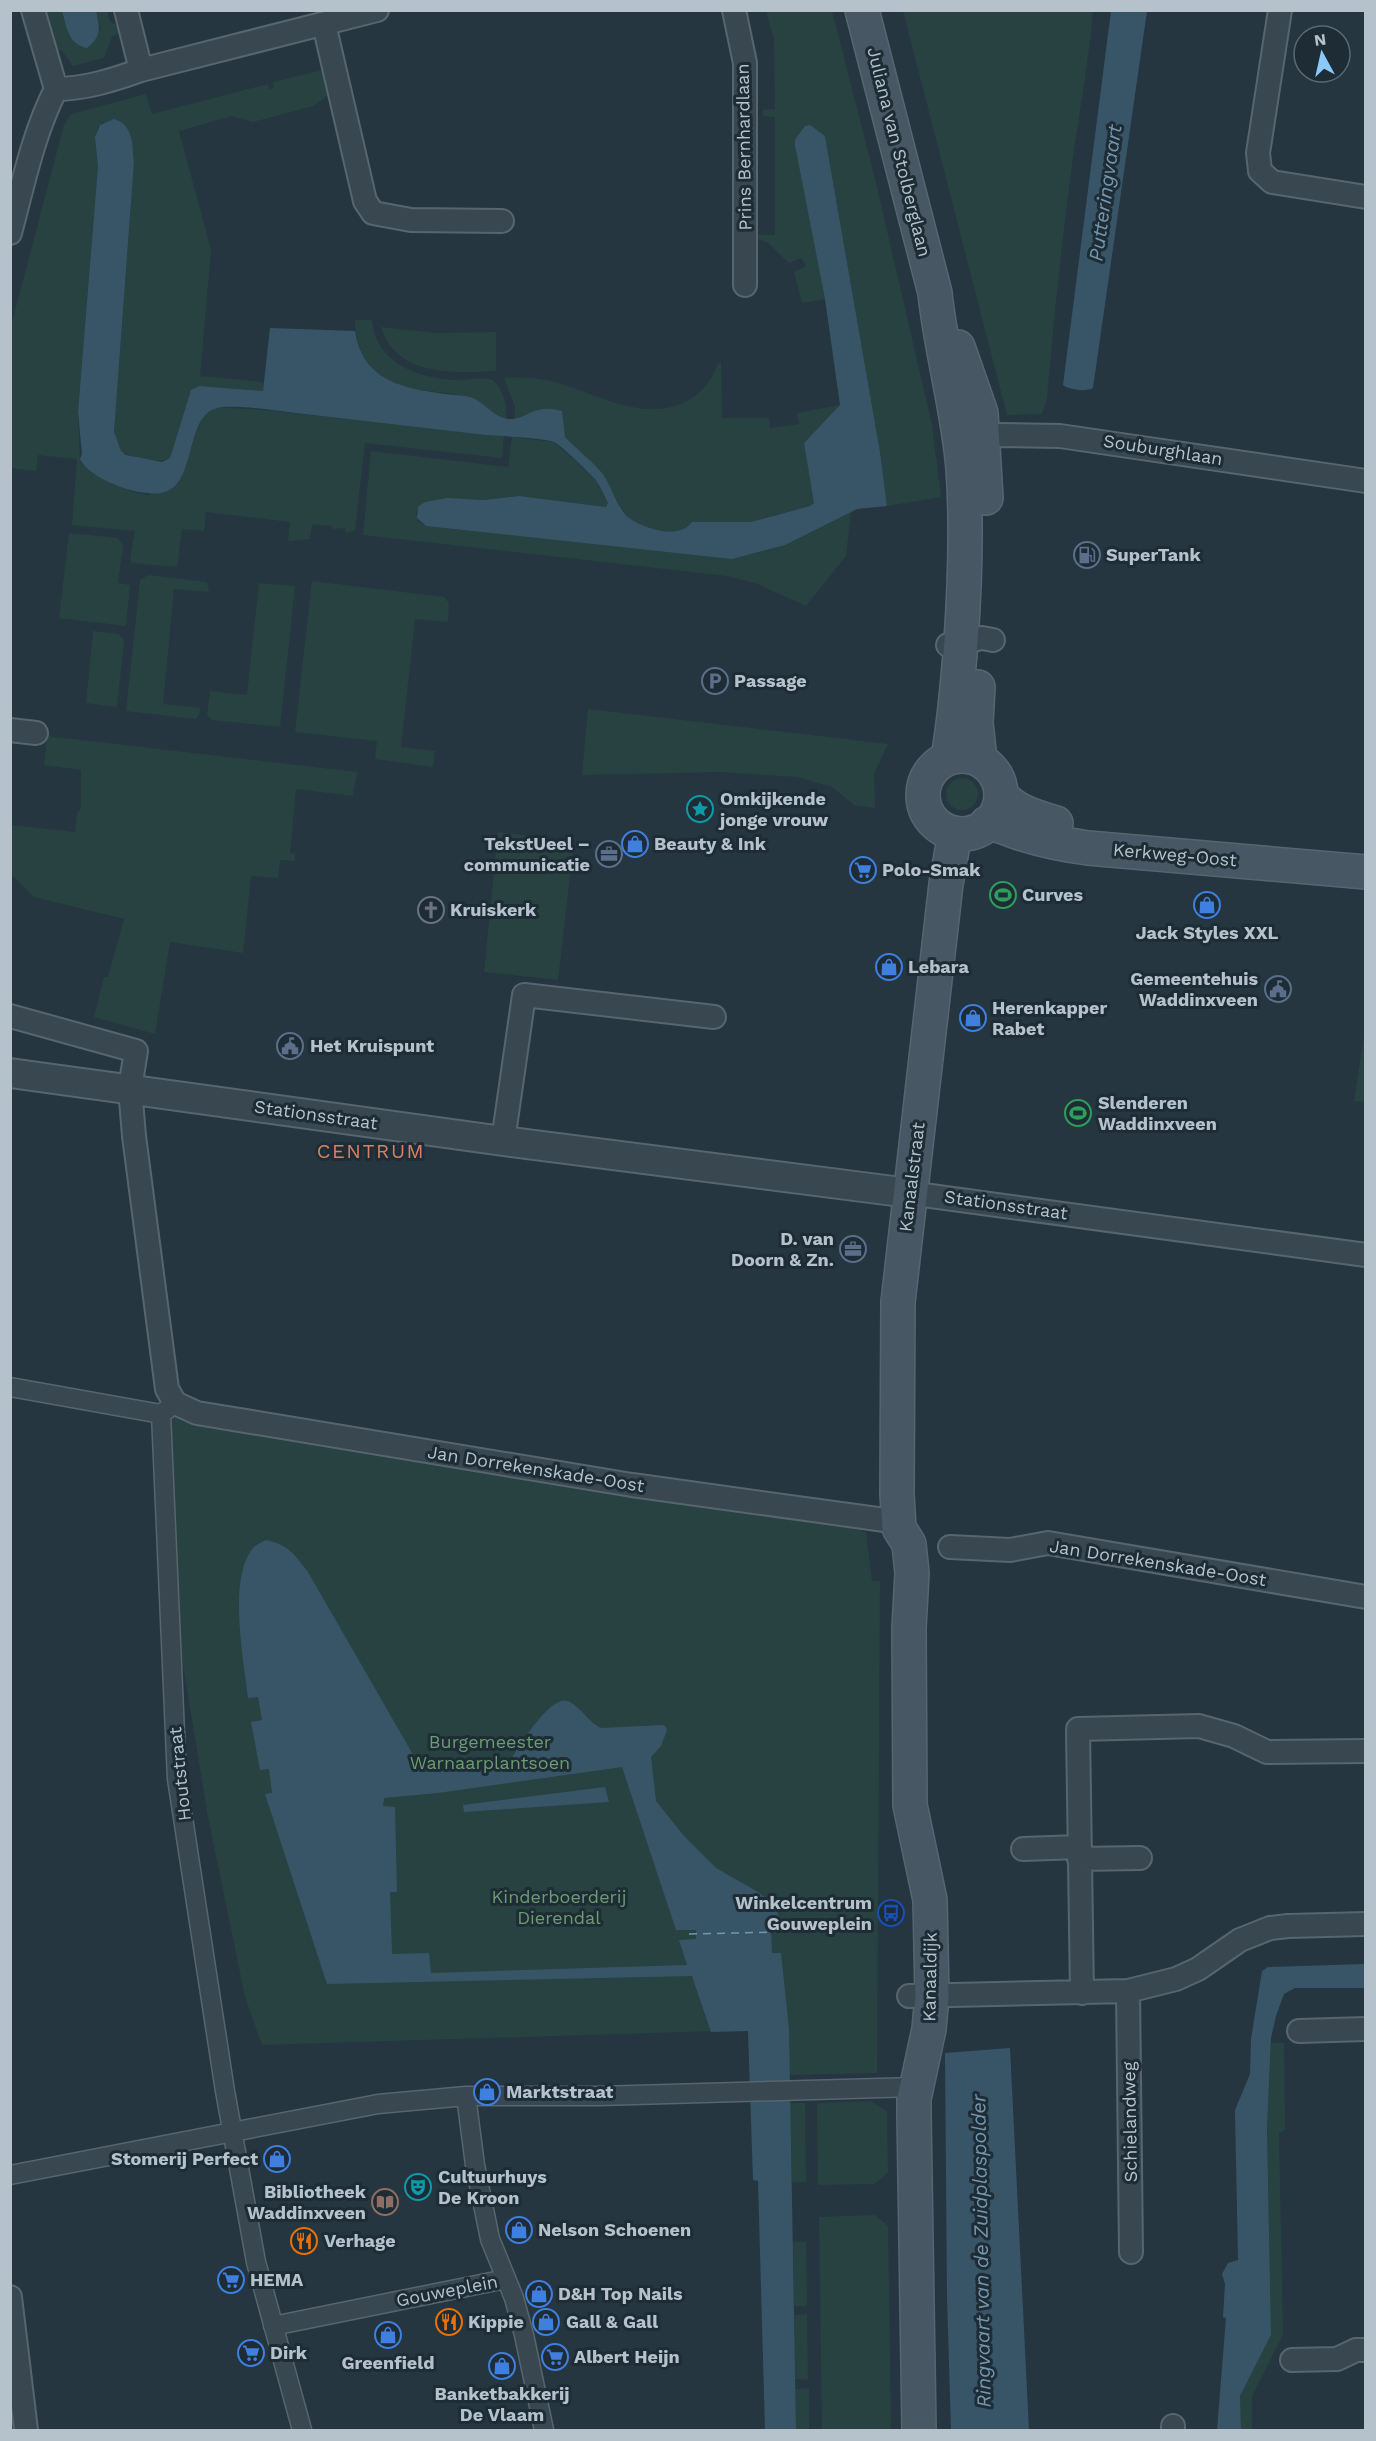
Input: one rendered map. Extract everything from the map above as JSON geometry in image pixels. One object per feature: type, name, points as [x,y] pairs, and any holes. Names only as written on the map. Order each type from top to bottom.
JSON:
[{"type":"main road","name":"Juliana van Stolberglaan","points":[[862,10],[935,292],[940,336],[971,438],[967,554],[971,642],[955,721],[964,759]]},
{"type":"main road","points":[[964,759],[993,772],[999,782],[1001,794],[997,809],[987,823],[973,832],[955,833],[938,825],[924,807],[923,796],[928,775],[936,766],[964,759]]},
{"type":"main road","name":"Kerkweg-Oost","points":[[1001,794],[1007,803],[1030,815],[1069,827],[1195,843],[1365,857]]},
{"type":"main road","name":"Kerkweg-Oost","points":[[987,823],[1064,845],[1365,872]]},
{"type":"main road","name":"Kanaalstraat","points":[[899,1525],[896,1477],[898,1302],[946,884],[955,833]]},
{"type":"main road","name":"Kanaaldijk","points":[[899,1525],[911,1551],[910,1805],[930,1900],[920,1996],[895,2088],[904,2430]]},
{"type":"main road","name":"Kanaaldijk","points":[[895,2088],[914,2115],[919,2430]]},
{"type":"street","points":[[10,233],[37,134],[56,89],[33,10]]},
{"type":"street","points":[[126,10],[141,70]]},
{"type":"street","name":"Prins Bernhardlaan","points":[[734,10],[745,63],[745,285]]},
{"type":"street","points":[[1280,10],[1258,153],[1260,171],[1272,182],[1365,197]]},
{"type":"street","points":[[56,89],[74,89],[119,78],[141,70],[373,11]]},
{"type":"street","points":[[324,24],[365,201],[373,213],[411,220],[502,221]]},
{"type":"street","name":"Souburghlaan","points":[[971,438],[1060,436],[1365,481]]},
{"type":"street","points":[[10,730],[36,734]]},
{"type":"street","points":[[502,1141],[524,995],[714,1017]]},
{"type":"street","points":[[10,1016],[136,1051],[130,1088],[134,1136],[168,1409]]},
{"type":"street","name":"Stationsstraat","points":[[10,1073],[502,1141],[1365,1255]]},
{"type":"street","name":"Jan Dorrekenskade-Oost","points":[[10,1387],[197,1413],[632,1485],[899,1525]]},
{"type":"street","name":"Houtstraat","points":[[168,1409],[177,1779],[232,2131],[256,2262],[302,2430]]},
{"type":"street","name":"Jan Dorrekenskade-Oost","points":[[951,1547],[1010,1550],[1048,1543],[1365,1597]]},
{"type":"street","points":[[1082,1993],[1078,1729],[1198,1726],[1234,1736],[1267,1752],[1365,1751]]},
{"type":"street","points":[[1023,1849],[1140,1858]]},
{"type":"street","points":[[920,1996],[1128,1991],[1176,1979],[1198,1969],[1240,1940],[1270,1929],[1288,1926],[1365,1924]]},
{"type":"street","name":"Schielandweg","points":[[1128,1991],[1131,2252]]},
{"type":"street","points":[[1299,2031],[1365,2029]]},
{"type":"street","points":[[10,2175],[378,2104],[466,2096],[749,2093],[895,2088]]},
{"type":"street","name":"Gouweplein","points":[[273,2326],[506,2279],[490,2239],[475,2164],[466,2096]]},
{"type":"street","points":[[506,2279],[525,2336],[544,2430]]},
{"type":"street","points":[[10,2297],[26,2430]]},
{"type":"street","points":[[1292,2360],[1337,2358],[1356,2350],[1365,2350]]},
{"type":"green space","points":[[40,11],[62,11],[69,37],[101,30],[96,11],[107,11],[110,22],[121,26],[123,33],[112,36],[104,58],[73,66],[61,50],[51,53]]},
{"type":"green space","points":[[766,11],[832,11],[875,179],[932,425],[941,497],[887,506],[880,452],[825,136],[795,140],[825,299],[802,303],[794,272],[806,266],[801,258],[789,263],[768,243],[755,238],[754,235],[775,235],[775,117],[763,116],[763,110],[775,109],[774,40]]},
{"type":"green space","points":[[903,11],[1093,11],[1066,214],[1047,398],[1042,414],[1007,415]]},
{"type":"green space","points":[[323,70],[329,92],[325,98],[313,106],[253,122],[232,116],[179,131],[211,250],[200,376],[263,382],[263,391],[199,386],[191,390],[170,458],[166,460],[137,458],[124,453],[115,439],[134,162],[132,146],[103,122],[97,129],[98,166],[78,412],[80,460],[84,466],[130,491],[149,495],[197,430],[204,415],[216,407],[265,410],[504,436],[502,458],[365,443],[355,531],[346,533],[345,528],[332,529],[332,526],[312,524],[310,539],[288,541],[290,522],[206,512],[204,531],[182,529],[177,567],[132,563],[130,560],[135,531],[72,525],[77,459],[38,455],[36,471],[11,468],[11,326],[64,125],[70,115],[75,113],[146,94],[152,114],[268,84],[269,89],[274,88],[273,82]]},
{"type":"green space","points":[[355,320],[372,320],[381,348],[401,366],[414,372],[442,379],[484,378],[493,380],[500,388],[504,398],[506,418],[496,415],[471,398],[414,389],[387,380],[376,372],[363,355]]},
{"type":"green space","points":[[381,327],[437,333],[496,332],[496,371],[445,371],[413,363],[400,355],[389,343]]},
{"type":"green space","points":[[721,362],[722,418],[769,418],[770,428],[799,424],[797,413],[840,405],[804,443],[814,498],[814,503],[810,506],[751,522],[693,522],[687,528],[670,532],[649,528],[626,514],[602,474],[565,438],[543,409],[514,419],[515,407],[504,378],[525,377],[545,380],[605,400],[637,408],[654,409],[669,407],[693,397],[712,377]]},
{"type":"green space","points":[[512,437],[554,442],[595,479],[608,503],[606,507],[519,496],[425,502],[416,512],[418,521],[426,526],[453,529],[785,545],[851,512],[846,556],[806,606],[755,583],[727,576],[363,535],[371,451],[508,467]]},
{"type":"green space","points":[[69,533],[118,538],[123,545],[118,583],[130,585],[126,626],[59,618]]},
{"type":"green space","points":[[148,575],[207,582],[209,592],[174,589],[163,704],[200,708],[199,716],[195,719],[126,711],[140,580]]},
{"type":"green space","points":[[312,581],[444,597],[449,603],[448,622],[415,619],[401,747],[435,751],[433,767],[375,759],[377,741],[295,732]]},
{"type":"green space","points":[[259,583],[295,586],[280,727],[212,720],[207,715],[210,691],[247,695]]},
{"type":"green space","points":[[93,631],[119,634],[124,641],[117,707],[86,703]]},
{"type":"green space","points":[[588,709],[888,744],[874,774],[875,808],[854,805],[832,787],[798,777],[722,772],[582,775]]},
{"type":"green space","points":[[47,736],[357,772],[353,796],[296,789],[290,853],[295,854],[295,861],[280,860],[278,878],[251,877],[243,953],[170,942],[155,1034],[94,1017],[104,977],[108,977],[124,919],[34,897],[11,874],[11,825],[75,832],[77,813],[81,808],[81,770],[44,765]]},
{"type":"green space","points":[[962,778],[974,782],[978,794],[974,806],[962,810],[950,806],[946,794],[950,782]]},
{"type":"green space","points":[[498,832],[574,841],[558,980],[484,972]]},
{"type":"green space","points":[[1365,1030],[1365,1102],[1354,1101]]},
{"type":"green space","name":"Burgemeester Warnaarplantsoen","points":[[173,1417],[852,1526],[866,1533],[872,1581],[880,1581],[877,2073],[790,2075],[790,2072],[748,2030],[262,2045],[245,1997],[208,1817],[177,1628],[170,1434]]},
{"type":"green space","points":[[1271,2043],[1284,2043],[1285,2130],[1279,2133],[1283,2335],[1252,2396],[1252,2430],[1241,2430],[1240,2396],[1271,2335],[1267,2128]]},
{"type":"green space","points":[[871,2101],[887,2111],[888,2173],[874,2184],[818,2185],[817,2103]]},
{"type":"green space","points":[[790,2103],[805,2103],[806,2182],[792,2182]]},
{"type":"green space","points":[[875,2215],[888,2226],[891,2430],[822,2430],[819,2217]]},
{"type":"green space","points":[[793,2242],[806,2242],[807,2306],[794,2306]]},
{"type":"green space","points":[[807,2314],[808,2380],[795,2379],[794,2315]]},
{"type":"green space","points":[[809,2388],[809,2430],[796,2430],[795,2389]]},
{"type":"water","points":[[62,11],[96,11],[99,31],[95,40],[87,48],[80,46],[72,39]]},
{"type":"water","name":"Putteringvaart","points":[[1111,11],[1147,11],[1093,388],[1078,390],[1063,385]]},
{"type":"water","points":[[114,119],[121,122],[129,131],[134,162],[114,432],[121,451],[126,455],[162,462],[170,458],[191,390],[199,386],[263,391],[270,328],[355,331],[359,348],[366,361],[387,379],[400,385],[429,392],[473,398],[507,419],[517,418],[540,409],[562,411],[565,437],[602,473],[625,514],[639,524],[669,532],[686,528],[692,522],[751,522],[814,503],[804,443],[840,405],[825,299],[795,145],[795,140],[805,126],[810,125],[825,136],[880,452],[887,506],[857,509],[785,545],[732,559],[426,526],[417,518],[418,507],[425,502],[447,498],[484,500],[519,496],[606,507],[608,503],[595,479],[554,442],[241,407],[220,407],[205,416],[198,426],[186,467],[172,488],[152,494],[128,489],[104,480],[85,466],[80,459],[82,454],[78,412],[98,166],[95,137],[100,125]]},
{"type":"water","points":[[266,1540],[286,1548],[295,1555],[308,1572],[423,1772],[506,1768],[542,1715],[560,1701],[573,1704],[601,1728],[664,1725],[667,1730],[661,1746],[651,1757],[656,1801],[684,1836],[716,1868],[758,1892],[775,1906],[783,1928],[771,1929],[772,1953],[781,1953],[789,2029],[796,2430],[765,2430],[758,2181],[753,2180],[748,2031],[711,2032],[692,1976],[327,1984],[265,1794],[272,1793],[269,1769],[260,1770],[251,1722],[262,1720],[258,1697],[248,1698],[239,1620],[239,1598],[246,1560],[254,1547]],"holes":[[[622,1767],[676,1930],[696,1930],[696,1939],[679,1940],[687,1965],[431,1973],[429,1953],[392,1954],[390,1892],[397,1892],[395,1807],[383,1806],[384,1798],[438,1793]]]},
{"type":"water","points":[[605,1787],[609,1802],[464,1812],[463,1805]]},
{"type":"water","points":[[1365,1964],[1365,1988],[1295,1988],[1284,1994],[1276,2016],[1271,2038],[1267,2128],[1271,2335],[1240,2396],[1241,2430],[1217,2430],[1226,2318],[1223,2317],[1225,2284],[1222,2274],[1228,2263],[1238,2260],[1235,2110],[1250,2074],[1251,2039],[1262,1971],[1268,1967]]},
{"type":"water","name":"Ringvaart van de Zuidplaspolder","points":[[1010,2048],[1029,2430],[951,2430],[947,2297],[945,2053]]},
{"type":"ferry route","points":[[689,1934],[779,1932]]},
{"type":"place","name":"SuperTank","points":[[1087,555]]},
{"type":"place","name":"Passage","points":[[715,681]]},
{"type":"place","name":"Omkijkende jonge vrouw","points":[[700,809]]},
{"type":"place","name":"Beauty & Ink","points":[[635,844]]},
{"type":"place","name":"TekstUeel – communicatie","points":[[609,854]]},
{"type":"place","name":"Polo-Smak","points":[[863,870]]},
{"type":"place","name":"Curves","points":[[1003,895]]},
{"type":"place","name":"Jack Styles XXL","points":[[1207,905]]},
{"type":"place","name":"Kruiskerk","points":[[431,910]]},
{"type":"place","name":"Lebara","points":[[889,967]]},
{"type":"place","name":"Gemeentehuis Waddinxveen","points":[[1278,989]]},
{"type":"place","name":"Herenkapper Rabet","points":[[973,1018]]},
{"type":"place","name":"Het Kruispunt","points":[[290,1046]]},
{"type":"place","name":"Slenderen Waddinxveen","points":[[1078,1113]]},
{"type":"place","name":"D. van Doorn & Zn.","points":[[853,1249]]},
{"type":"place","name":"Winkelcentrum Gouweplein","points":[[891,1913]]},
{"type":"place","name":"Marktstraat","points":[[487,2092]]},
{"type":"place","name":"Stomerij Perfect","points":[[277,2159]]},
{"type":"place","name":"Cultuurhuys De Kroon","points":[[418,2187]]},
{"type":"place","name":"Bibliotheek Waddinxveen","points":[[385,2202]]},
{"type":"place","name":"Nelson Schoenen","points":[[519,2230]]},
{"type":"place","name":"Verhage","points":[[304,2241]]},
{"type":"place","name":"HEMA","points":[[231,2280]]},
{"type":"place","name":"D&H Top Nails","points":[[539,2294]]},
{"type":"place","name":"Kippie","points":[[449,2322]]},
{"type":"place","name":"Gall & Gall","points":[[546,2322]]},
{"type":"place","name":"Greenfield","points":[[388,2335]]},
{"type":"place","name":"Dirk","points":[[251,2353]]},
{"type":"place","name":"Albert Heijn","points":[[555,2357]]},
{"type":"place","name":"Banketbakkerij De Vlaam","points":[[502,2366]]},
{"type":"district","name":"CENTRUM","points":[[371,1151]]},
{"type":"park label","name":"Kinderboerderij Dierendal","points":[[559,1907]]}]
